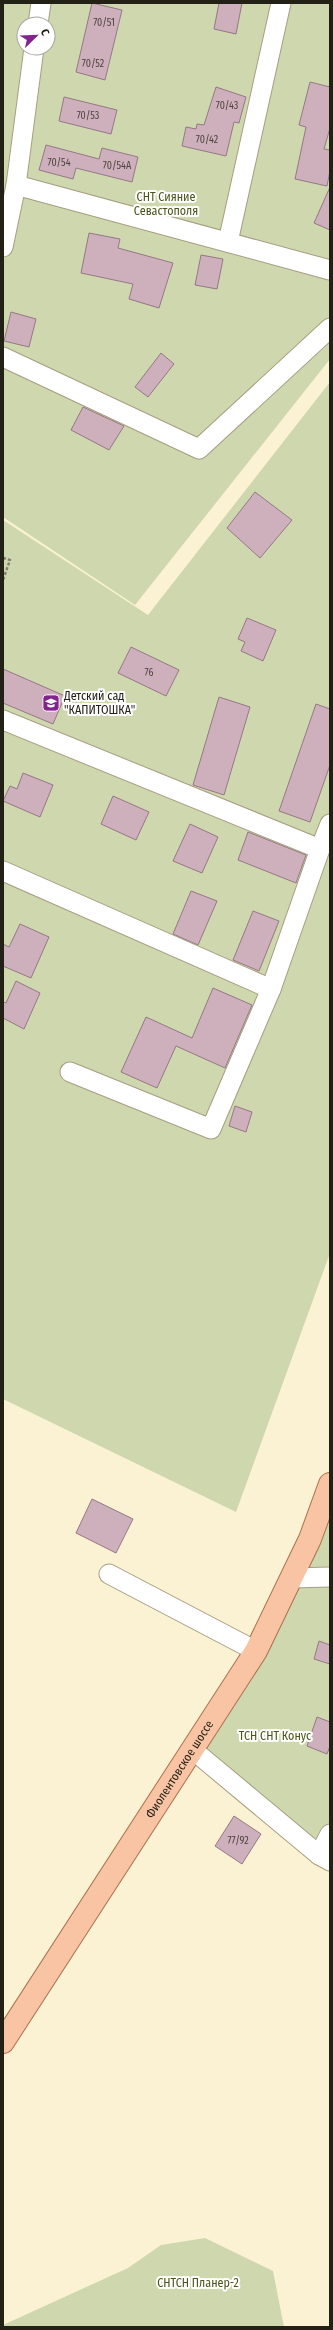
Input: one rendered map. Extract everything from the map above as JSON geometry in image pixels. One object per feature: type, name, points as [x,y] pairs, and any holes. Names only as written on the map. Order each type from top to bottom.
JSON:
[{"type":"main road","name":"Фиолентовское шоссе","points":[[3,2042],[256,1651],[310,1539],[330,1484]]},
{"type":"street","points":[[39,16],[40,3]]},
{"type":"street","points":[[228,242],[281,3]]},
{"type":"street","points":[[3,247],[16,184],[33,56]]},
{"type":"street","points":[[16,184],[330,270]]},
{"type":"street","points":[[3,357],[199,449],[330,328]]},
{"type":"street","points":[[3,720],[320,849]]},
{"type":"street","points":[[70,1072],[211,1129],[271,989],[330,824]]},
{"type":"street","points":[[3,871],[271,989]]},
{"type":"street","points":[[109,1574],[256,1651]]},
{"type":"street","points":[[292,1578],[330,1577]]},
{"type":"street","points":[[192,1750],[324,1858],[330,1834]]},
{"type":"path","points":[[3,558],[10,560],[3,580]]},
{"type":"green space","name":"СНТ Сияние Севастополя","points":[[3,3],[330,3],[330,359],[135,605],[3,517]]},
{"type":"green space","points":[[330,382],[330,1253],[236,1512],[3,1399],[3,520],[148,615]]},
{"type":"green space","name":"ТСН СНТ Конус","points":[[330,1510],[330,1852],[202,1747]]},
{"type":"green space","name":"СНТСН Планер-2","points":[[205,2238],[273,2271],[284,2327],[3,2327],[3,2325],[128,2268],[161,2245]]},
{"type":"building","points":[[92,3],[122,10],[105,80],[76,72]]},
{"type":"building","points":[[219,3],[242,3],[236,34],[214,29]]},
{"type":"building","points":[[310,82],[330,87],[330,128],[324,149],[330,150],[330,171],[327,186],[295,179],[306,127],[299,125]]},
{"type":"building","points":[[216,87],[246,97],[239,123],[234,122],[226,156],[182,146],[186,127],[196,129],[197,124],[204,125]]},
{"type":"building","points":[[64,97],[117,110],[111,134],[59,121]]},
{"type":"building","points":[[46,145],[99,159],[102,148],[138,157],[132,182],[76,168],[73,179],[39,170]]},
{"type":"building","points":[[330,187],[330,230],[314,223]]},
{"type":"building","points":[[89,233],[120,239],[118,248],[173,263],[159,308],[129,299],[133,284],[81,273]]},
{"type":"building","points":[[201,255],[223,259],[217,289],[195,285]]},
{"type":"building","points":[[11,312],[36,319],[29,347],[4,341]]},
{"type":"building","points":[[161,353],[174,364],[148,397],[135,387]]},
{"type":"building","points":[[83,407],[124,426],[109,450],[71,430]]},
{"type":"building","points":[[255,492],[292,520],[260,558],[227,528]]},
{"type":"building","points":[[247,618],[276,630],[263,661],[241,651],[245,642],[238,639]]},
{"type":"building","points":[[131,647],[179,670],[166,696],[118,673]]},
{"type":"building","points":[[3,669],[65,696],[53,724],[3,703]]},
{"type":"building","points":[[219,697],[250,707],[224,795],[193,785]]},
{"type":"building","points":[[316,704],[330,709],[330,765],[310,822],[279,811]]},
{"type":"building","points":[[23,773],[53,785],[40,817],[3,801],[10,786],[17,789]]},
{"type":"building","points":[[113,796],[149,812],[136,840],[101,824]]},
{"type":"building","points":[[190,824],[218,837],[202,873],[173,861]]},
{"type":"building","points":[[248,832],[306,855],[296,883],[238,860]]},
{"type":"building","points":[[191,891],[217,901],[198,945],[173,934]]},
{"type":"building","points":[[253,911],[279,921],[259,971],[233,960]]},
{"type":"building","points":[[20,924],[49,937],[31,978],[3,966],[3,944],[9,947]]},
{"type":"building","points":[[16,981],[40,993],[24,1029],[3,1018],[3,1002],[6,1003]]},
{"type":"building","points":[[213,988],[252,1005],[225,1068],[176,1046],[157,1088],[121,1072],[146,1017],[192,1038]]},
{"type":"building","points":[[235,1106],[252,1112],[246,1132],[229,1126]]},
{"type":"building","points":[[92,1499],[133,1519],[116,1553],[76,1533]]},
{"type":"building","points":[[319,1641],[330,1645],[330,1664],[314,1659]]},
{"type":"building","points":[[317,1717],[330,1722],[330,1746],[327,1754],[307,1746]]},
{"type":"building","points":[[234,1816],[261,1834],[242,1864],[215,1846]]},
{"type":"place","name":"Детский сад \"КАПИТОШКА\"","points":[[51,703]]}]
